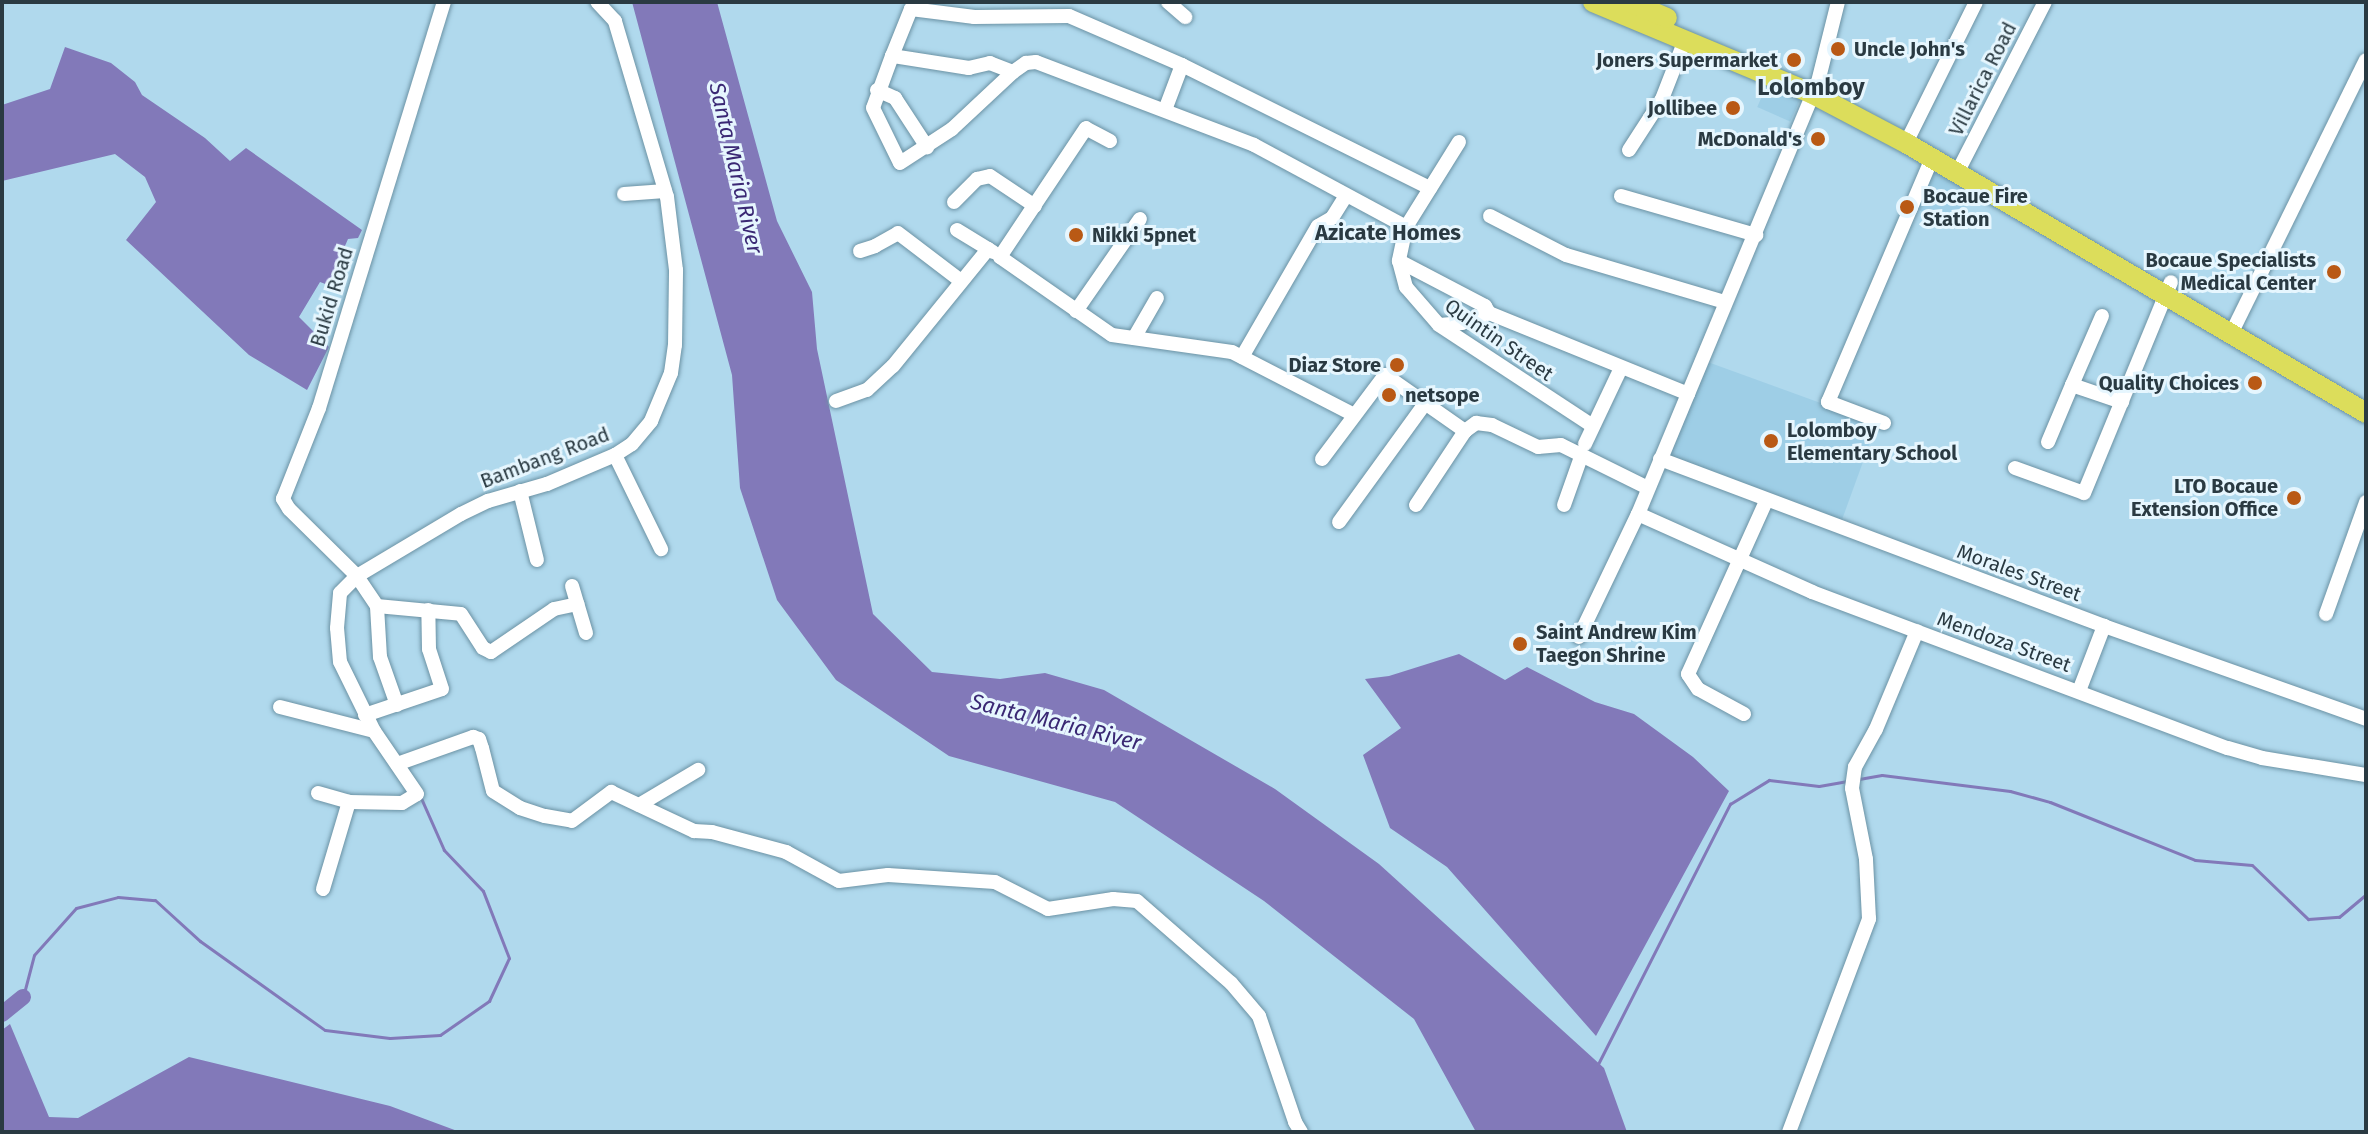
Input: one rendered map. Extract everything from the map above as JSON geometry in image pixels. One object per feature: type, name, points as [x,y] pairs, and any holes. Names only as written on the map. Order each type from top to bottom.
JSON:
[{"type":"highway","points":[[1593,2],[1816,88]]},
{"type":"highway","points":[[1629,2],[1816,88],[1908,138],[2168,288],[2366,413]]},
{"type":"highway","points":[[1908,138],[1932,158],[1960,168]]},
{"type":"highway","points":[[2234,328],[2366,397]]},
{"type":"street","name":"Bukid Road","points":[[377,606],[357,576],[289,509],[284,493],[319,408],[444,2]]},
{"type":"street","name":"Bambang Road","points":[[357,576],[461,514],[615,455],[632,444],[651,421],[671,373],[675,345],[676,270],[665,191],[615,21],[597,2]]},
{"type":"street","points":[[1168,2],[1185,17]]},
{"type":"street","points":[[1579,637],[1638,514],[1816,88],[1837,2]]},
{"type":"street","points":[[1908,138],[1976,2]]},
{"type":"street","name":"Villarica Road","points":[[1960,168],[2045,2]]},
{"type":"street","points":[[1406,227],[1254,145],[1036,62],[1026,63],[1013,72],[927,147],[900,163],[873,108],[877,90],[911,9],[974,17],[1069,16],[1182,65],[1430,188]]},
{"type":"street","points":[[1629,150],[1662,99],[1685,40]]},
{"type":"street","points":[[892,56],[969,68],[990,63],[1013,72]]},
{"type":"street","points":[[2234,328],[2366,60]]},
{"type":"street","points":[[1165,110],[1182,65]]},
{"type":"street","points":[[877,90],[895,98],[927,147]]},
{"type":"street","points":[[836,401],[867,390],[893,366],[961,281],[994,253],[1035,206],[1086,128],[1110,141]]},
{"type":"street","points":[[1459,142],[1406,227],[1399,261],[1485,306],[1489,313],[1688,394]]},
{"type":"street","points":[[1884,423],[1828,402],[1932,158]]},
{"type":"street","points":[[954,202],[977,179],[990,176],[1035,206]]},
{"type":"street","points":[[624,194],[665,191]]},
{"type":"street","points":[[1242,357],[1318,226],[1332,218],[1346,196]]},
{"type":"street","points":[[1621,196],[1756,235]]},
{"type":"street","points":[[1490,216],[1566,255],[1725,302]]},
{"type":"street","points":[[1076,311],[1140,219]]},
{"type":"street","points":[[957,230],[1112,335],[1232,352],[1354,415]]},
{"type":"street","points":[[860,251],[898,233],[961,281]]},
{"type":"street","name":"Quintin Street","points":[[1399,261],[1406,287],[1439,325],[1593,426]]},
{"type":"street","points":[[2015,468],[2084,493],[2168,288]]},
{"type":"street","points":[[1134,338],[1157,298]]},
{"type":"street","points":[[1439,325],[1462,323],[1489,313]]},
{"type":"street","points":[[2048,442],[2102,316]]},
{"type":"street","points":[[1564,505],[1593,426],[1621,368]]},
{"type":"street","points":[[1322,459],[1385,375],[1465,431]]},
{"type":"street","points":[[2072,385],[2122,402]]},
{"type":"street","points":[[1339,522],[1424,405]]},
{"type":"street","points":[[1416,505],[1465,431],[1476,423],[1492,425],[1538,447],[1561,445],[1583,451],[1648,488]]},
{"type":"street","points":[[615,455],[661,549]]},
{"type":"street","name":"Morales Street","points":[[1660,459],[2104,626],[2366,719]]},
{"type":"street","points":[[520,491],[537,560]]},
{"type":"street","points":[[1744,714],[1698,689],[1688,674],[1766,501]]},
{"type":"street","points":[[2326,614],[2366,502]]},
{"type":"street","name":"Mendoza Street","points":[[1638,514],[1741,561],[1917,631],[2228,748],[2262,758],[2366,775]]},
{"type":"street","points":[[318,793],[349,802],[402,803],[416,797],[401,762],[374,731],[340,662],[337,628],[340,593],[357,576]]},
{"type":"street","points":[[572,586],[586,633]]},
{"type":"street","points":[[397,705],[380,657],[377,606],[461,614],[483,648],[491,652],[554,609],[577,604]]},
{"type":"street","points":[[368,714],[442,689],[429,649],[428,610]]},
{"type":"street","points":[[2079,691],[2104,626]]},
{"type":"street","points":[[1789,1132],[1869,919],[1866,859],[1852,788],[1855,767],[1876,729],[1917,631]]},
{"type":"street","points":[[280,707],[374,731]]},
{"type":"street","points":[[401,762],[473,737],[479,739],[493,791],[520,808],[572,821],[611,792],[694,831],[712,832],[786,852],[839,881],[888,875],[995,882],[1048,909],[1113,899],[1137,901],[1231,983],[1259,1016],[1301,1132]]},
{"type":"street","points":[[639,805],[698,770]]},
{"type":"street","points":[[323,889],[349,802]]},
{"type":"shaded area","points":[[1767,85],[1800,100],[1790,122],[1757,107]]},
{"type":"shaded area","points":[[1932,168],[1974,193],[1955,225],[1916,209]]},
{"type":"shaded area","name":"Lolomboy Elementary School","points":[[1705,361],[1877,424],[1841,522],[1669,460]]},
{"type":"water","name":"Santa Maria River","points":[[632,2],[717,2],[777,221],[812,292],[817,349],[873,614],[932,672],[1000,679],[1045,673],[1104,690],[1275,789],[1379,864],[1604,1068],[1627,1132],[1476,1132],[1414,1019],[1264,901],[1115,802],[949,756],[836,680],[777,600],[740,488],[732,375]]},
{"type":"water","points":[[65,47],[111,63],[135,82],[142,95],[205,138],[230,161],[246,148],[362,230],[358,238],[348,239],[328,285],[320,282],[299,317],[329,347],[307,390],[249,355],[126,240],[156,202],[145,177],[115,154],[2,181],[2,105],[50,89]]},
{"type":"water","points":[[1459,654],[1505,680],[1527,667],[1595,702],[1634,714],[1693,757],[1729,791],[1596,1036],[1447,867],[1390,828],[1363,755],[1401,728],[1365,679],[1389,676]]},
{"type":"water","points":[[10,1024],[49,1117],[78,1118],[189,1057],[390,1106],[460,1132],[2,1132],[2,1030]]},
{"type":"waterway","points":[[1859,779],[1882,775],[2010,791],[2050,802],[2195,860],[2252,865],[2308,919],[2339,917],[2366,894]]},
{"type":"waterway","points":[[1598,1064],[1730,804],[1769,780],[1819,786],[1848,781]]},
{"type":"waterway","points":[[23,997],[34,955],[76,908],[118,897],[155,900],[200,941],[325,1030],[390,1038],[440,1035],[489,1001],[509,958],[483,891],[444,850],[421,798]]},
{"type":"waterway","points":[[2,1014],[23,997]]},
{"type":"place","name":"Uncle John's","points":[[1838,49]]},
{"type":"place","name":"Joners Supermarket","points":[[1794,60]]},
{"type":"place","name":"Jollibee","points":[[1733,108]]},
{"type":"place","name":"McDonald's","points":[[1818,139]]},
{"type":"place","name":"Bocaue Fire Station","points":[[1907,207]]},
{"type":"place","name":"Nikki 5pnet","points":[[1076,235]]},
{"type":"place","name":"Bocaue Specialists Medical Center","points":[[2334,272]]},
{"type":"place","name":"Diaz Store","points":[[1397,365]]},
{"type":"place","name":"Quality Choices","points":[[2255,383]]},
{"type":"place","name":"netsope","points":[[1389,395]]},
{"type":"place","name":"Lolomboy Elementary School","points":[[1771,441]]},
{"type":"place","name":"LTO Bocaue Extension Office","points":[[2294,498]]},
{"type":"place","name":"Saint Andrew Kim Taegon Shrine","points":[[1520,644]]},
{"type":"district","name":"Lolomboy","points":[[1811,88]]},
{"type":"district","name":"Azicate Homes","points":[[1388,233]]}]
